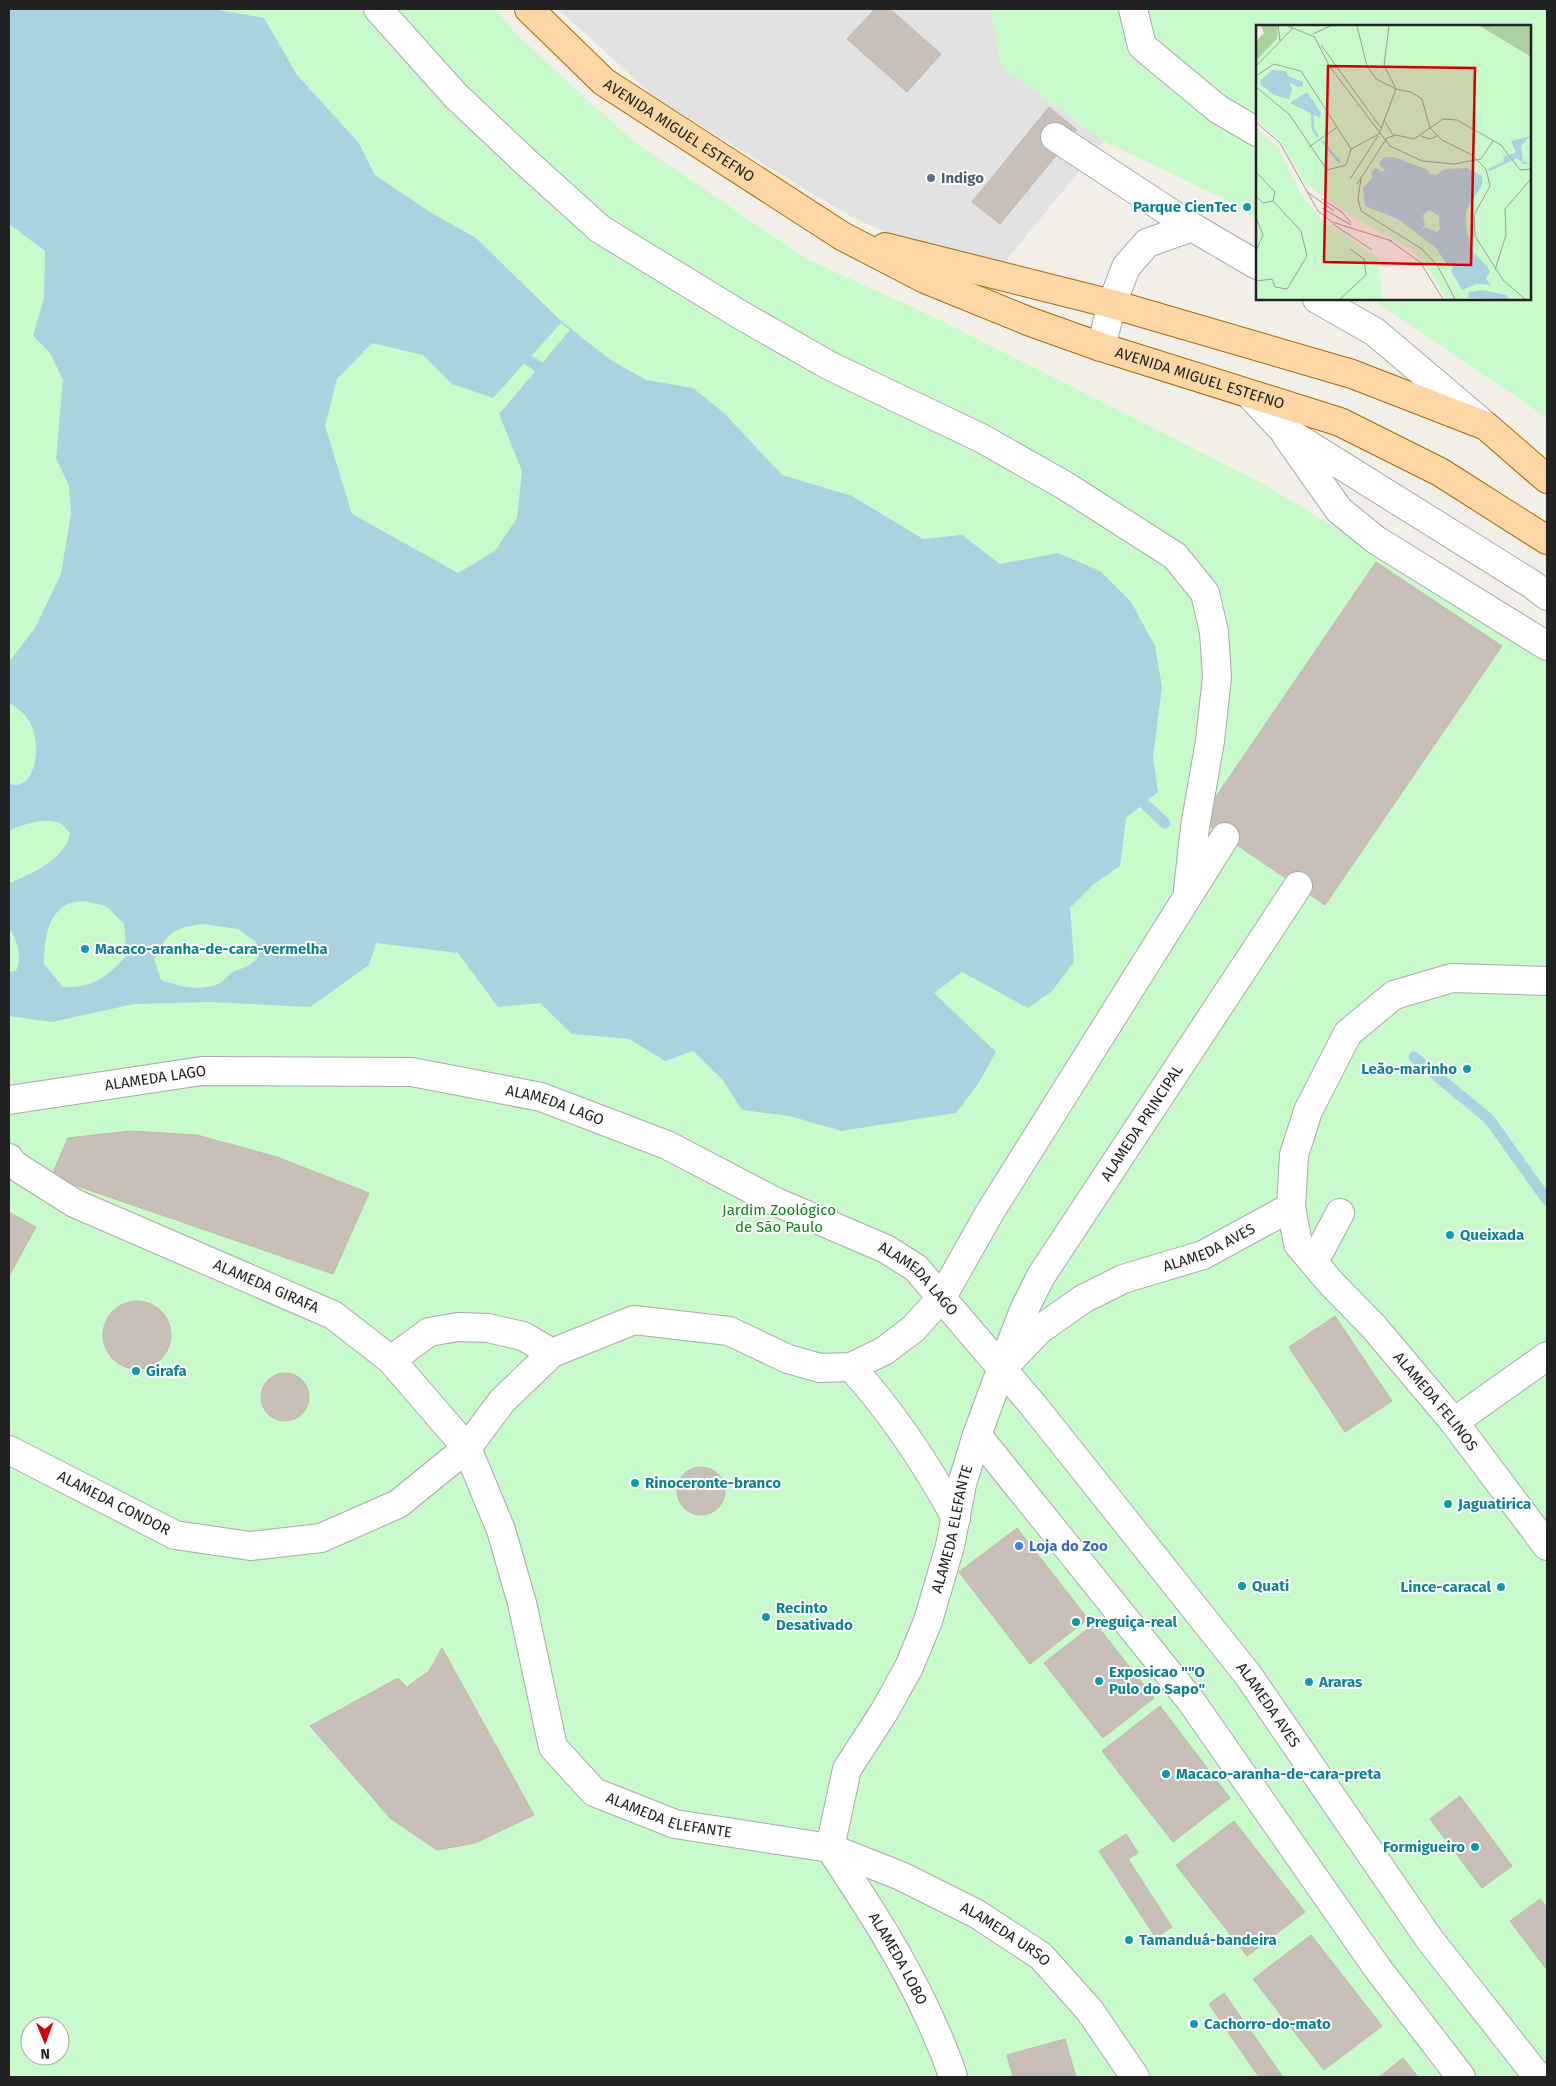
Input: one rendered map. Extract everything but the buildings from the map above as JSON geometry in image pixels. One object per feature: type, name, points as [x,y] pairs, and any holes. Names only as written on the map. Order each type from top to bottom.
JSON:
[{"type":"main road","name":"AVENIDA MIGUEL ESTEFNO","points":[[529,9],[604,82],[842,236],[925,279],[1028,321],[1100,347],[1340,422],[1440,472],[1547,540]]},
{"type":"main road","name":"AVENIDA MIGUEL ESTEFNO","points":[[842,236],[1112,304],[1352,374],[1486,426],[1547,479]]},
{"type":"street","points":[[378,9],[456,96],[600,229],[739,314],[830,366],[981,438],[1064,485],[1175,556],[1205,592],[1214,632],[1217,678],[1210,742],[1195,827],[1187,896]]},
{"type":"street","points":[[1133,9],[1142,46],[1218,109],[1256,131]]},
{"type":"street","points":[[1055,137],[1192,228],[1256,264]]},
{"type":"street","points":[[1100,347],[1112,304],[1126,267],[1147,243],[1192,228]]},
{"type":"street","points":[[1319,300],[1375,332],[1486,426]]},
{"type":"street","points":[[1250,395],[1280,427],[1339,510],[1376,540],[1547,646]]},
{"type":"street","points":[[1280,427],[1533,585],[1547,596]]},
{"type":"street","points":[[467,1448],[502,1401],[552,1353],[634,1320],[729,1331],[788,1359],[820,1368],[851,1367],[892,1346],[913,1329],[942,1297],[995,1204],[1225,837]]},
{"type":"street","name":"ALAMEDA PRINCIPAL","points":[[1001,1370],[1024,1310],[1041,1276],[1298,886]]},
{"type":"street","name":"ALAMEDA FELINOS","points":[[1547,981],[1452,978],[1394,995],[1348,1033],[1308,1112],[1294,1155],[1291,1207],[1298,1244],[1373,1326],[1454,1422],[1547,1546]]},
{"type":"street","name":"ALAMEDA LAGO","points":[[20,1098],[202,1071],[412,1072],[540,1097],[667,1145],[774,1201],[886,1248],[916,1268],[1001,1370]]},
{"type":"street","name":"ALAMEDA GIRAFA","points":[[18,1166],[74,1203],[333,1315],[391,1360],[467,1448]]},
{"type":"street","name":"ALAMEDA AVES","points":[[1123,1279],[1202,1255],[1291,1207]]},
{"type":"street","points":[[1314,1262],[1340,1213]]},
{"type":"street","name":"ALAMEDA ELEFANTE","points":[[467,1448],[501,1530],[522,1603],[553,1747],[559,1754],[594,1792],[675,1824],[830,1848],[846,1769],[884,1712],[909,1667],[928,1621],[956,1518],[962,1484],[977,1435],[1001,1370],[1039,1330],[1083,1299],[1123,1279]]},
{"type":"street","points":[[391,1360],[429,1332],[458,1327],[488,1328],[523,1336],[552,1353]]},
{"type":"street","points":[[1454,1422],[1547,1356]]},
{"type":"street","points":[[851,1367],[878,1396],[904,1432],[929,1469],[956,1518]]},
{"type":"street","name":"ALAMEDA AVES","points":[[1001,1370],[1033,1405],[1248,1675],[1430,1940],[1538,2077]]},
{"type":"street","points":[[977,1435],[1191,1701],[1378,1968],[1462,2077]]},
{"type":"street","name":"ALAMEDA CONDOR","points":[[9,1450],[175,1535],[250,1546],[321,1538],[398,1504],[467,1448]]},
{"type":"street","name":"ALAMEDA LOBO","points":[[830,1848],[877,1919],[913,1980],[947,2056],[953,2077]]},
{"type":"street","name":"ALAMEDA URSO","points":[[830,1848],[901,1876],[977,1914],[1041,1956],[1090,2011],[1135,2077]]},
{"type":"green space","name":"Jardim Zoológico de São Paulo","points":[[9,9],[495,9],[519,37],[634,142],[809,260],[938,319],[1260,482],[1454,600],[1547,663],[1547,2077],[9,2077]]},
{"type":"green space","name":"Parque CienTec","points":[[990,9],[1547,9],[1547,418],[1373,300],[1531,300],[1531,25],[1256,25],[1256,220],[1226,200],[1104,141],[1002,68]]},
{"type":"shaded area","name":"Indigo","points":[[558,9],[990,9],[1002,68],[1104,141],[990,280],[850,216],[657,99]]},
{"type":"water","points":[[9,9],[212,9],[264,18],[297,75],[359,143],[375,175],[430,212],[476,238],[560,320],[609,359],[646,380],[693,388],[724,413],[782,475],[852,496],[923,539],[962,535],[1000,564],[1058,553],[1100,571],[1131,602],[1155,646],[1162,687],[1153,757],[1158,792],[1126,818],[1120,866],[1094,884],[1070,908],[1074,962],[1052,991],[1028,1008],[962,972],[934,993],[996,1052],[978,1084],[956,1113],[841,1131],[790,1116],[742,1110],[722,1079],[693,1051],[665,1061],[629,1039],[572,1034],[540,1003],[498,1007],[458,953],[376,943],[369,965],[310,1007],[211,1002],[134,1004],[52,1022],[9,1016],[9,972],[16,971],[19,955],[15,938],[9,929],[9,883],[37,870],[55,858],[67,842],[70,833],[61,824],[49,821],[27,824],[9,831],[9,784],[17,785],[24,782],[29,776],[35,760],[36,741],[33,728],[26,716],[11,704],[9,705],[9,662],[35,628],[61,574],[71,513],[69,486],[56,458],[63,380],[50,353],[33,336],[44,298],[45,251],[9,224]],"holes":[[[561,323],[570,330],[499,414],[522,471],[517,518],[495,551],[458,573],[352,514],[325,426],[337,379],[372,343],[423,355],[452,384],[493,398]],[[83,901],[106,906],[124,924],[127,955],[99,980],[83,986],[63,987],[44,964],[47,932],[53,917],[58,911],[64,906]],[[203,924],[238,929],[256,942],[259,956],[251,964],[233,972],[220,983],[211,986],[190,987],[175,985],[161,980],[154,959],[168,937],[184,927]]]},
{"type":"waterway","points":[[516,351],[550,375]]},
{"type":"waterway","points":[[1133,793],[1165,823]]},
{"type":"waterway","points":[[1414,1057],[1489,1119],[1547,1200]]},
{"type":"place","name":"Indigo","points":[[931,178]]},
{"type":"place","name":"Parque CienTec","points":[[1247,207]]},
{"type":"place","name":"Macaco-aranha-de-cara-vermelha","points":[[85,949]]},
{"type":"place","name":"Leão-marinho","points":[[1467,1069]]},
{"type":"place","name":"Queixada","points":[[1450,1235]]},
{"type":"place","name":"Girafa","points":[[136,1371]]},
{"type":"place","name":"Rinoceronte-branco","points":[[635,1483]]},
{"type":"place","name":"Jaguatirica","points":[[1448,1504]]},
{"type":"place","name":"Loja do Zoo","points":[[1019,1546]]},
{"type":"place","name":"Quati","points":[[1242,1586]]},
{"type":"place","name":"Lince-caracal","points":[[1501,1587]]},
{"type":"place","name":"Recinto Desativado","points":[[766,1617]]},
{"type":"place","name":"Preguiça-real","points":[[1076,1622]]},
{"type":"place","name":"Exposicao \"\"O Pulo do Sapo\"","points":[[1099,1681]]},
{"type":"place","name":"Araras","points":[[1309,1682]]},
{"type":"place","name":"Macaco-aranha-de-cara-preta","points":[[1166,1774]]},
{"type":"place","name":"Formigueiro","points":[[1475,1847]]},
{"type":"place","name":"Tamanduá-bandeira","points":[[1129,1940]]},
{"type":"place","name":"Cachorro-do-mato","points":[[1194,2024]]}]
